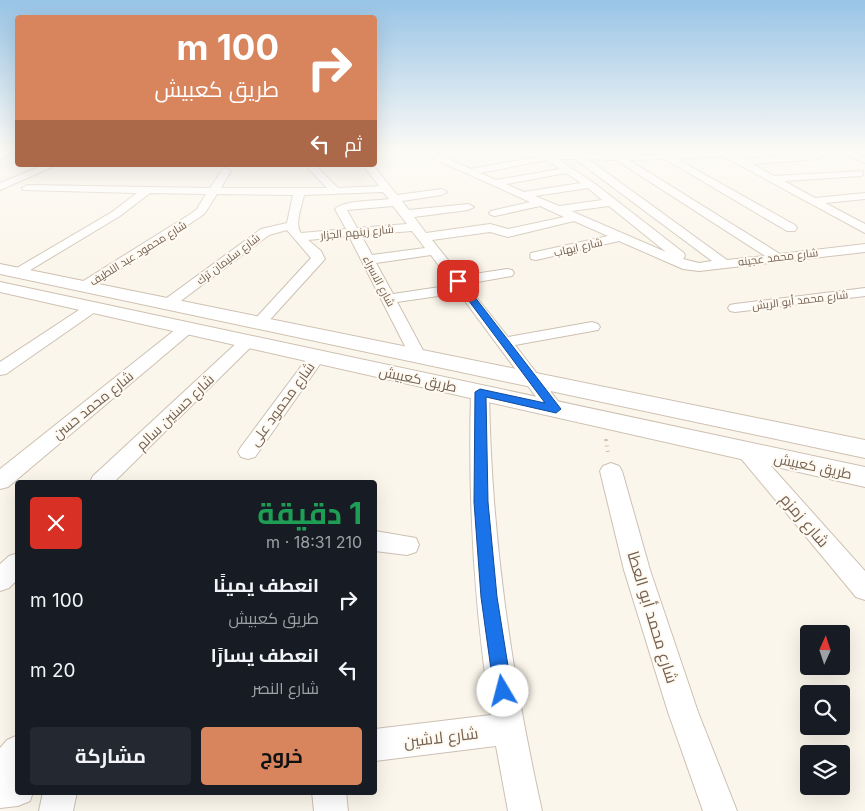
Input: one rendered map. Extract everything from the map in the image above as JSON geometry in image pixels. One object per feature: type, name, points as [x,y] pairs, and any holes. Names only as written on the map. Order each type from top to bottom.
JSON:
[{"type":"street","points":[[138,190],[336,191],[393,197]]},
{"type":"street","points":[[9,270],[116,214],[147,190]]},
{"type":"street","points":[[387,190],[556,409]]},
{"type":"street","points":[[510,190],[691,266]]},
{"type":"street","points":[[522,195],[557,190]]},
{"type":"street","points":[[596,190],[691,266]]},
{"type":"street","points":[[623,190],[724,264]]},
{"type":"street","points":[[670,190],[776,257]]},
{"type":"street","points":[[724,190],[791,228]]},
{"type":"street","points":[[792,190],[864,228]]},
{"type":"street","name":"شارع محمود عبد اللطيف","points":[[85,286],[196,216],[214,191]]},
{"type":"street","points":[[261,322],[318,259],[316,254],[294,231],[299,192]]},
{"type":"street","points":[[341,209],[393,197],[442,192]]},
{"type":"street","points":[[812,201],[865,196]]},
{"type":"street","points":[[556,210],[612,202]]},
{"type":"street","points":[[495,212],[540,203]]},
{"type":"street","points":[[406,214],[468,207]]},
{"type":"street","name":"شارع الاسراء","points":[[341,209],[417,354]]},
{"type":"street","points":[[831,211],[856,209]]},
{"type":"street","points":[[420,232],[490,228],[508,233],[574,218]]},
{"type":"street","name":"شارع زينهم الجزار","points":[[294,231],[420,232]]},
{"type":"street","name":"شارع سليمان ترك","points":[[169,303],[265,232],[294,231]]},
{"type":"street","name":"شارع ايهاب","points":[[536,256],[619,237]]},
{"type":"street","name":"شارع محمد عجينه","points":[[691,266],[865,248]]},
{"type":"street","points":[[367,260],[435,251]]},
{"type":"street","name":"طريق كعبيش","points":[[9,270],[865,449]]},
{"type":"street","points":[[388,299],[507,273]]},
{"type":"street","name":"طريق كعبيش","points":[[0,287],[865,477]]},
{"type":"street","name":"شارع محمد أبو الريش","points":[[735,308],[865,292]]},
{"type":"street","points":[[0,370],[94,308]]},
{"type":"street","points":[[506,342],[592,327]]},
{"type":"street","name":"شارع محمد حسن","points":[[0,481],[187,328]]},
{"type":"street","name":"شارع حسنين سالم","points":[[103,480],[248,342]]},
{"type":"street","name":"شارع محمود على","points":[[248,452],[317,357]]},
{"type":"street","points":[[480,392],[479,431],[482,512],[489,597],[508,729],[525,811]]},
{"type":"street","name":"شارع زمزم","points":[[746,451],[865,590]]},
{"type":"street","name":"شارع محمد أبو العطا","points":[[612,471],[640,579],[683,712],[720,811]]},
{"type":"street","points":[[377,541],[407,545]]},
{"type":"street","points":[[0,580],[15,566]]},
{"type":"street","name":"شارع لاشين","points":[[377,746],[508,729]]},
{"type":"street","points":[[0,775],[15,756]]},
{"type":"street","points":[[0,791],[15,789]]},
{"type":"street","points":[[56,811],[59,795]]},
{"type":"street","points":[[329,795],[331,811]]},
{"type":"path","points":[[602,419],[612,471]]},
{"type":"route","points":[[458,281],[556,409],[480,392],[481,502],[489,597],[503,691]]}]
